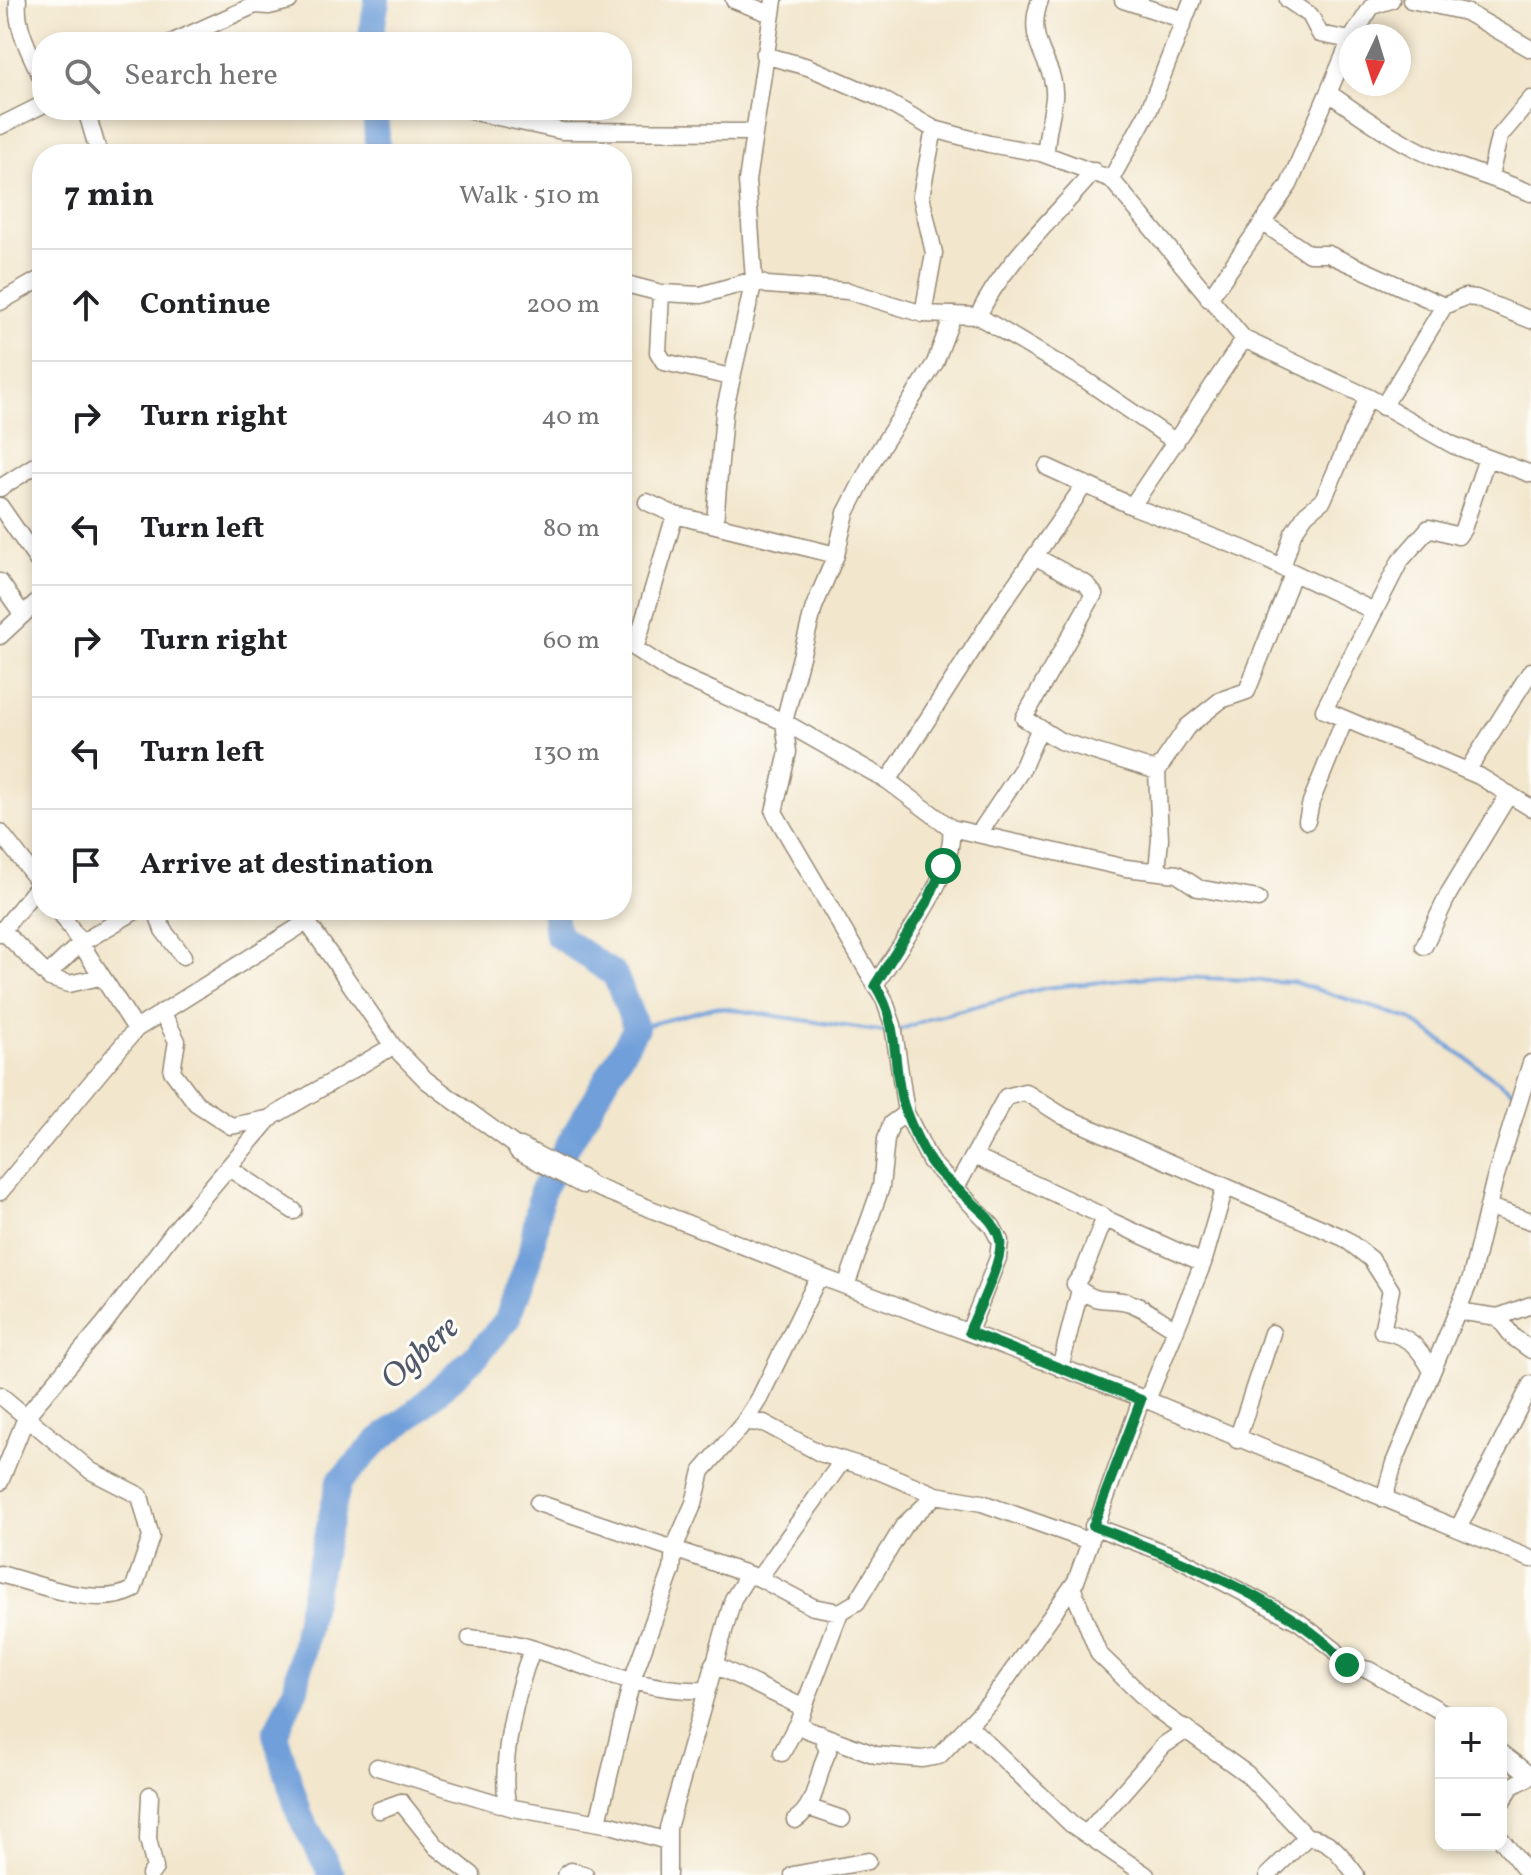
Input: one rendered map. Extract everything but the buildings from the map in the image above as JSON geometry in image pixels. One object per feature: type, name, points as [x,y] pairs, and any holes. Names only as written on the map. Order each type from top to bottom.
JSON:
[{"type":"street","points":[[18,0],[16,12],[21,33],[32,57]]},
{"type":"street","points":[[715,523],[719,445],[754,280],[747,181],[772,7],[734,0]]},
{"type":"street","points":[[1040,0],[1036,48],[1050,73],[1054,98],[1046,127],[1046,154]]},
{"type":"street","points":[[1123,0],[1184,20]]},
{"type":"street","points":[[1111,179],[1149,110],[1192,0]]},
{"type":"street","points":[[1288,0],[1310,15],[1320,34],[1339,36]]},
{"type":"street","points":[[1360,24],[1372,6],[1391,0]]},
{"type":"street","points":[[1411,0],[1466,12],[1531,49]]},
{"type":"street","points":[[195,32],[255,5],[269,6],[289,1]]},
{"type":"street","points":[[764,55],[808,67],[880,98],[934,129],[1046,154],[1111,179],[1244,339],[1368,397],[1453,445],[1531,474]]},
{"type":"street","points":[[1209,299],[1265,224],[1289,185],[1339,70]]},
{"type":"street","points":[[1330,94],[1384,131],[1448,163],[1531,193]]},
{"type":"street","points":[[1490,176],[1499,137],[1531,99]]},
{"type":"street","points":[[0,126],[32,110]]},
{"type":"street","points":[[89,120],[96,144]]},
{"type":"street","points":[[512,120],[562,131],[626,133],[681,129],[753,132]]},
{"type":"street","points":[[923,314],[934,253],[921,196],[934,129]]},
{"type":"street","points":[[978,316],[1020,251],[1042,232],[1094,171]]},
{"type":"street","points":[[1265,224],[1309,254],[1328,254],[1444,306]]},
{"type":"street","points":[[632,286],[661,293],[701,295],[754,280],[767,285],[848,291],[923,314],[978,316],[1084,379],[1176,442]]},
{"type":"street","points":[[0,302],[32,284]]},
{"type":"street","points":[[661,293],[660,358],[664,362],[731,377]]},
{"type":"street","points":[[1383,407],[1444,306],[1465,297],[1476,298],[1531,320]]},
{"type":"street","points":[[953,315],[935,363],[873,460],[846,513],[836,555],[814,607],[784,722],[788,752],[774,812],[884,999],[894,1032],[906,1113],[930,1161],[992,1226],[1000,1241],[998,1258],[969,1332]]},
{"type":"street","points":[[1132,506],[1244,339]]},
{"type":"street","points":[[1157,871],[1160,839],[1157,771],[1187,727],[1221,700],[1247,691],[1287,571],[1293,533],[1306,514],[1323,500],[1368,397]]},
{"type":"street","points":[[1487,458],[1458,536],[1436,528],[1421,533],[1400,561],[1372,610],[1324,710],[1467,771],[1531,808]]},
{"type":"street","points":[[0,488],[32,467]]},
{"type":"street","points":[[1047,467],[1132,506],[1244,549],[1372,610]]},
{"type":"street","points":[[888,781],[999,608],[1085,484]]},
{"type":"street","points":[[647,502],[675,515],[836,555]]},
{"type":"street","points":[[0,506],[32,552]]},
{"type":"street","points":[[632,636],[675,515]]},
{"type":"street","points":[[1036,557],[1086,584],[1094,594],[1024,718],[1039,730],[1074,746],[1157,771]]},
{"type":"street","points":[[0,582],[23,615]]},
{"type":"street","points":[[0,636],[32,606]]},
{"type":"street","points":[[632,646],[671,672],[784,722],[888,781],[951,828],[980,832],[1126,868],[1177,874],[1198,888],[1258,899]]},
{"type":"street","points":[[1467,771],[1531,671]]},
{"type":"street","points":[[1307,821],[1311,802],[1344,721]]},
{"type":"street","points":[[980,832],[1022,769],[1039,730]]},
{"type":"street","points":[[1424,946],[1449,893],[1509,794]]},
{"type":"street","points":[[875,985],[927,903],[953,841],[951,828]]},
{"type":"street","points":[[0,832],[32,873]]},
{"type":"street","points":[[32,895],[1,931],[47,975],[69,984],[100,977]]},
{"type":"street","points":[[66,920],[136,1029]]},
{"type":"street","points":[[47,975],[81,943],[119,920]]},
{"type":"street","points":[[160,920],[163,930],[183,956]]},
{"type":"street","points":[[0,1192],[136,1029],[297,920]]},
{"type":"street","points":[[306,920],[393,1046],[426,1080],[520,1149],[583,1182],[1144,1400],[1531,1559]]},
{"type":"street","points":[[162,1012],[177,1041],[172,1071],[196,1103],[231,1126],[273,1118]]},
{"type":"street","points":[[0,1482],[27,1415],[273,1118],[393,1046]]},
{"type":"street","points":[[1384,1499],[1394,1463],[1471,1278],[1531,1063]]},
{"type":"street","points":[[956,1188],[1006,1097],[1025,1092],[1063,1116],[1337,1234],[1371,1259],[1391,1290],[1382,1331],[1408,1338],[1419,1348],[1432,1371]]},
{"type":"street","points":[[846,1286],[881,1187],[886,1139],[891,1124],[906,1113]]},
{"type":"street","points":[[974,1156],[1203,1263]]},
{"type":"street","points":[[229,1168],[294,1211]]},
{"type":"street","points":[[713,1664],[801,1714],[805,1729],[876,1755],[922,1759],[939,1756],[968,1725],[1043,1631],[1072,1587],[1144,1400],[1203,1263],[1225,1187]]},
{"type":"street","points":[[1489,1207],[1531,1221]]},
{"type":"street","points":[[1106,1219],[1075,1284],[1095,1301],[1131,1304],[1174,1328]]},
{"type":"street","points":[[598,1822],[632,1680],[672,1570],[674,1548],[694,1503],[702,1471],[750,1414],[819,1276]]},
{"type":"street","points":[[1060,1368],[1080,1290]]},
{"type":"street","points":[[1457,1311],[1498,1317],[1531,1305]]},
{"type":"street","points":[[1498,1317],[1513,1337],[1531,1350]]},
{"type":"street","points":[[1237,1440],[1272,1333]]},
{"type":"street","points":[[1458,1529],[1531,1384]]},
{"type":"street","points":[[0,1395],[91,1471],[140,1496],[151,1537],[133,1590],[119,1597],[88,1595],[0,1574]]},
{"type":"street","points":[[750,1414],[820,1453],[936,1495],[982,1503],[1176,1557],[1299,1622],[1335,1650],[1347,1665],[1369,1670],[1435,1708]]},
{"type":"street","points":[[668,1875],[667,1841],[733,1599],[843,1460]]},
{"type":"street","points":[[782,1753],[801,1714],[840,1612],[857,1602],[904,1525],[936,1495]]},
{"type":"street","points":[[538,1503],[753,1577],[813,1607],[840,1612]]},
{"type":"street","points":[[1072,1587],[1099,1654],[1155,1708],[1247,1774],[1307,1837]]},
{"type":"street","points":[[470,1638],[532,1650],[632,1680],[683,1691],[706,1690]]},
{"type":"street","points":[[507,1804],[504,1780],[518,1686],[532,1650]]},
{"type":"street","points":[[968,1725],[1086,1834],[1146,1875]]},
{"type":"street","points":[[1086,1834],[1164,1745],[1188,1729]]},
{"type":"street","points":[[795,1820],[810,1808],[819,1768],[828,1751],[821,1734]]},
{"type":"street","points":[[1507,1758],[1531,1776],[1512,1786],[1507,1794]]},
{"type":"street","points":[[377,1767],[513,1808],[598,1822],[667,1841]]},
{"type":"street","points":[[150,1795],[148,1839],[155,1868],[150,1875]]},
{"type":"street","points":[[379,1810],[401,1802],[437,1847],[472,1875]]},
{"type":"street","points":[[810,1808],[842,1819]]},
{"type":"street","points":[[1268,1875],[1307,1837],[1319,1837],[1332,1845],[1356,1875]]},
{"type":"street","points":[[1507,1847],[1529,1875]]},
{"type":"street","points":[[793,1875],[868,1861]]},
{"type":"street","points":[[566,1875],[571,1871],[585,1875]]},
{"type":"waterway","name":"Ogbere","points":[[372,32],[377,0]]},
{"type":"waterway","name":"Ogbere","points":[[376,120],[377,144]]},
{"type":"waterway","name":"Ogbere","points":[[332,1875],[300,1816],[275,1734],[296,1688],[310,1608],[339,1482],[379,1440],[411,1416],[476,1356],[507,1320],[530,1256],[542,1190],[636,1028],[615,975],[557,935],[555,920]]},
{"type":"waterway","points":[[899,1030],[934,1017],[1045,988],[1158,976],[1293,982],[1410,1019],[1518,1095]]},
{"type":"waterway","points":[[636,1028],[715,1007],[891,1033]]},
{"type":"route","points":[[943,866],[927,903],[875,985],[884,999],[893,1025],[900,1090],[906,1113],[930,1161],[992,1226],[1000,1241],[998,1258],[969,1332],[1141,1400],[1093,1526],[1176,1557],[1299,1622],[1335,1650],[1347,1665]]}]
